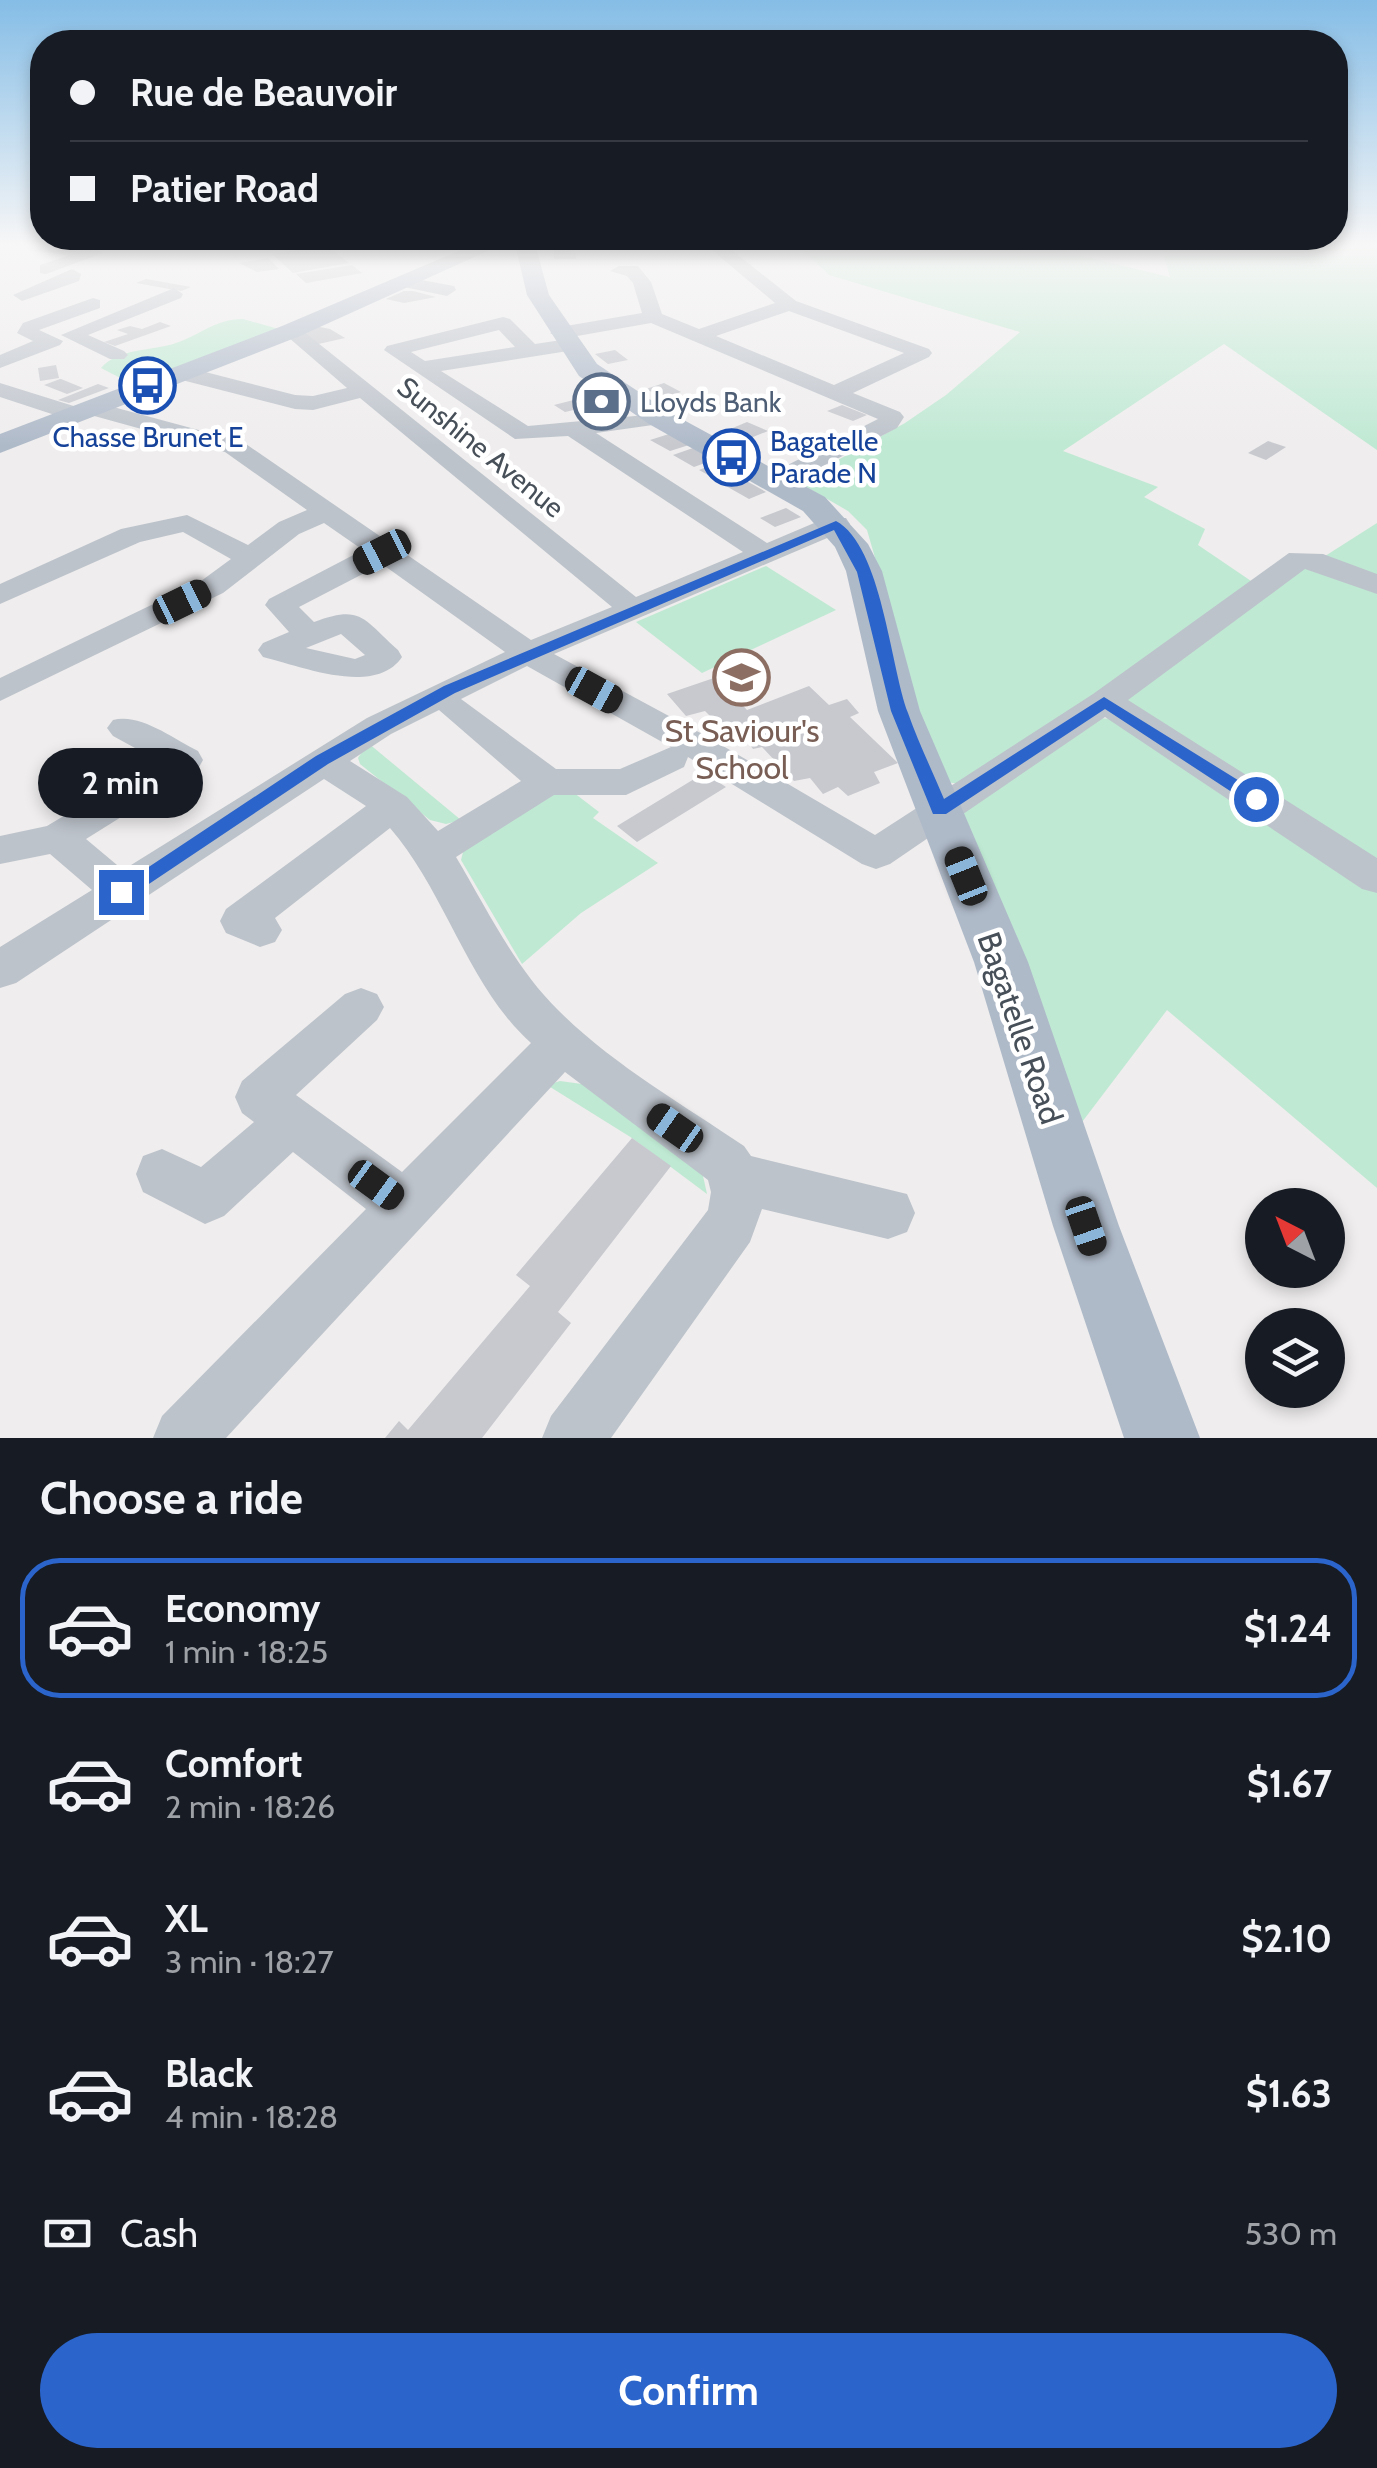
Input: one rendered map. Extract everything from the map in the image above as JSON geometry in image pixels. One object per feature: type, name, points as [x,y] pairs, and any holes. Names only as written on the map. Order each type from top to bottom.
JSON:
[{"type":"main road","points":[[0,444],[337,311]]},
{"type":"main road","name":"Bagatelle Road","points":[[548,311],[588,370],[659,418],[777,480],[814,504],[851,544],[864,572],[899,711],[1001,962],[1092,1244],[1162,1438]]},
{"type":"street","points":[[3,374],[54,341],[27,333],[30,328],[75,311]]},
{"type":"street","points":[[117,355],[70,335],[131,311]]},
{"type":"street","points":[[651,311],[653,317]]},
{"type":"street","points":[[697,336],[771,311]]},
{"type":"street","points":[[806,311],[922,354],[836,392]]},
{"type":"street","points":[[421,368],[653,317],[892,416],[889,423],[777,480]]},
{"type":"street","points":[[564,339],[503,322],[394,350],[524,434],[659,418]]},
{"type":"street","name":"Sunshine Avenue","points":[[291,331],[633,610]]},
{"type":"street","points":[[3,374],[68,346],[77,336]]},
{"type":"street","points":[[182,373],[296,402],[313,403],[365,390]]},
{"type":"street","points":[[3,374],[83,412],[234,448],[528,654],[693,744],[876,854],[1104,702],[1299,559],[1323,563],[1377,585]]},
{"type":"street","points":[[574,429],[765,554]]},
{"type":"street","points":[[0,691],[212,587],[288,528],[329,511]]},
{"type":"street","points":[[0,595],[131,536],[187,523],[250,558]]},
{"type":"street","points":[[0,970],[322,760],[432,699],[528,654],[836,524]]},
{"type":"street","points":[[309,635],[280,605],[382,552]]},
{"type":"street","points":[[1104,702],[1377,878]]},
{"type":"street","points":[[455,708],[547,782]]},
{"type":"street","points":[[0,850],[58,838],[185,760],[125,728]]},
{"type":"street","points":[[434,852],[547,782],[626,782],[671,759]]},
{"type":"street","points":[[322,760],[393,806],[434,852],[511,987],[542,1025],[618,1086],[726,1163],[738,1178],[739,1194],[731,1222],[573,1438]]},
{"type":"street","points":[[260,930],[241,921],[393,806]]},
{"type":"street","points":[[58,838],[121,892]]},
{"type":"street","points":[[360,1006],[260,1097],[405,1206]]},
{"type":"street","points":[[184,1438],[564,1043]]},
{"type":"street","points":[[162,1174],[205,1198],[291,1122]]},
{"type":"street","points":[[738,1178],[888,1213]]},
{"type":"green space","points":[[950,311],[1377,311],[1377,450],[1224,344],[1063,451],[1158,487],[1144,497],[1205,529],[1198,545],[1254,583],[965,785],[947,782],[920,713],[867,530],[848,511],[798,482],[905,423],[946,395],[1020,332]]},
{"type":"green space","points":[[243,319],[282,330],[134,385],[101,368],[126,353],[176,343],[216,324]]},
{"type":"green space","points":[[1377,523],[1377,580],[1322,558]]},
{"type":"green space","points":[[766,566],[836,610],[702,673],[636,622]]},
{"type":"green space","points":[[1304,567],[1377,591],[1377,866],[1134,710],[1125,698]]},
{"type":"green space","points":[[1098,718],[1126,720],[1377,885],[1377,1188],[1167,1010],[1076,1130],[963,813]]},
{"type":"green space","points":[[368,743],[461,820],[446,824],[430,820],[360,764],[358,758]]},
{"type":"green space","points":[[565,786],[599,812],[593,818],[658,863],[581,913],[522,964],[461,860],[464,848]]},
{"type":"green space","points":[[560,1081],[589,1085],[701,1167],[707,1194],[632,1138],[547,1085]]},
{"type":"building","points":[[160,322],[171,326],[115,346],[104,342],[128,334],[117,330],[130,326],[142,329]]},
{"type":"building","points":[[310,325],[330,329],[345,338],[314,345],[298,331]]},
{"type":"building","points":[[615,350],[628,360],[608,364],[595,354]]},
{"type":"building","points":[[56,365],[59,378],[40,381],[38,368]]},
{"type":"building","points":[[60,379],[83,388],[67,394],[44,385]]},
{"type":"building","points":[[664,383],[681,392],[663,398],[646,389]]},
{"type":"building","points":[[98,384],[109,388],[69,403],[58,400]]},
{"type":"building","points":[[597,394],[615,406],[565,412],[554,405]]},
{"type":"building","points":[[842,405],[867,415],[853,421],[827,411]]},
{"type":"building","points":[[747,422],[768,431],[748,439],[728,430]]},
{"type":"building","points":[[784,432],[807,442],[791,449],[767,439]]},
{"type":"building","points":[[669,434],[689,445],[670,451],[650,440]]},
{"type":"building","points":[[1268,441],[1286,447],[1266,460],[1248,453]]},
{"type":"building","points":[[693,448],[713,460],[694,467],[673,455]]},
{"type":"building","points":[[717,463],[739,475],[721,482],[699,470]]},
{"type":"building","points":[[743,479],[766,492],[749,499],[726,486]]},
{"type":"building","points":[[786,508],[801,517],[775,527],[760,518]]},
{"type":"building","points":[[749,666],[765,685],[734,696],[747,710],[809,686],[829,705],[847,699],[859,713],[850,717],[898,763],[874,772],[880,783],[848,796],[838,787],[823,794],[810,778],[794,781],[762,747],[753,749],[741,733],[730,736],[705,711],[686,716],[667,694]]},
{"type":"building","points":[[704,773],[726,787],[637,842],[617,826]]},
{"type":"building","points":[[632,1138],[671,1166],[558,1312],[571,1323],[482,1438],[385,1438],[399,1421],[408,1430],[530,1286],[516,1275]]},
{"type":"place","name":"Chasse Brunet E","points":[[148,386]]},
{"type":"place","name":"Lloyds Bank","points":[[601,402]]},
{"type":"place","name":"Bagatelle Parade N","points":[[731,457]]},
{"type":"place","name":"St Saviour's School","points":[[742,677]]},
{"type":"route","points":[[121,892],[379,726],[528,654],[836,524],[864,572],[899,711],[940,810],[1104,702],[1256,799]]}]
